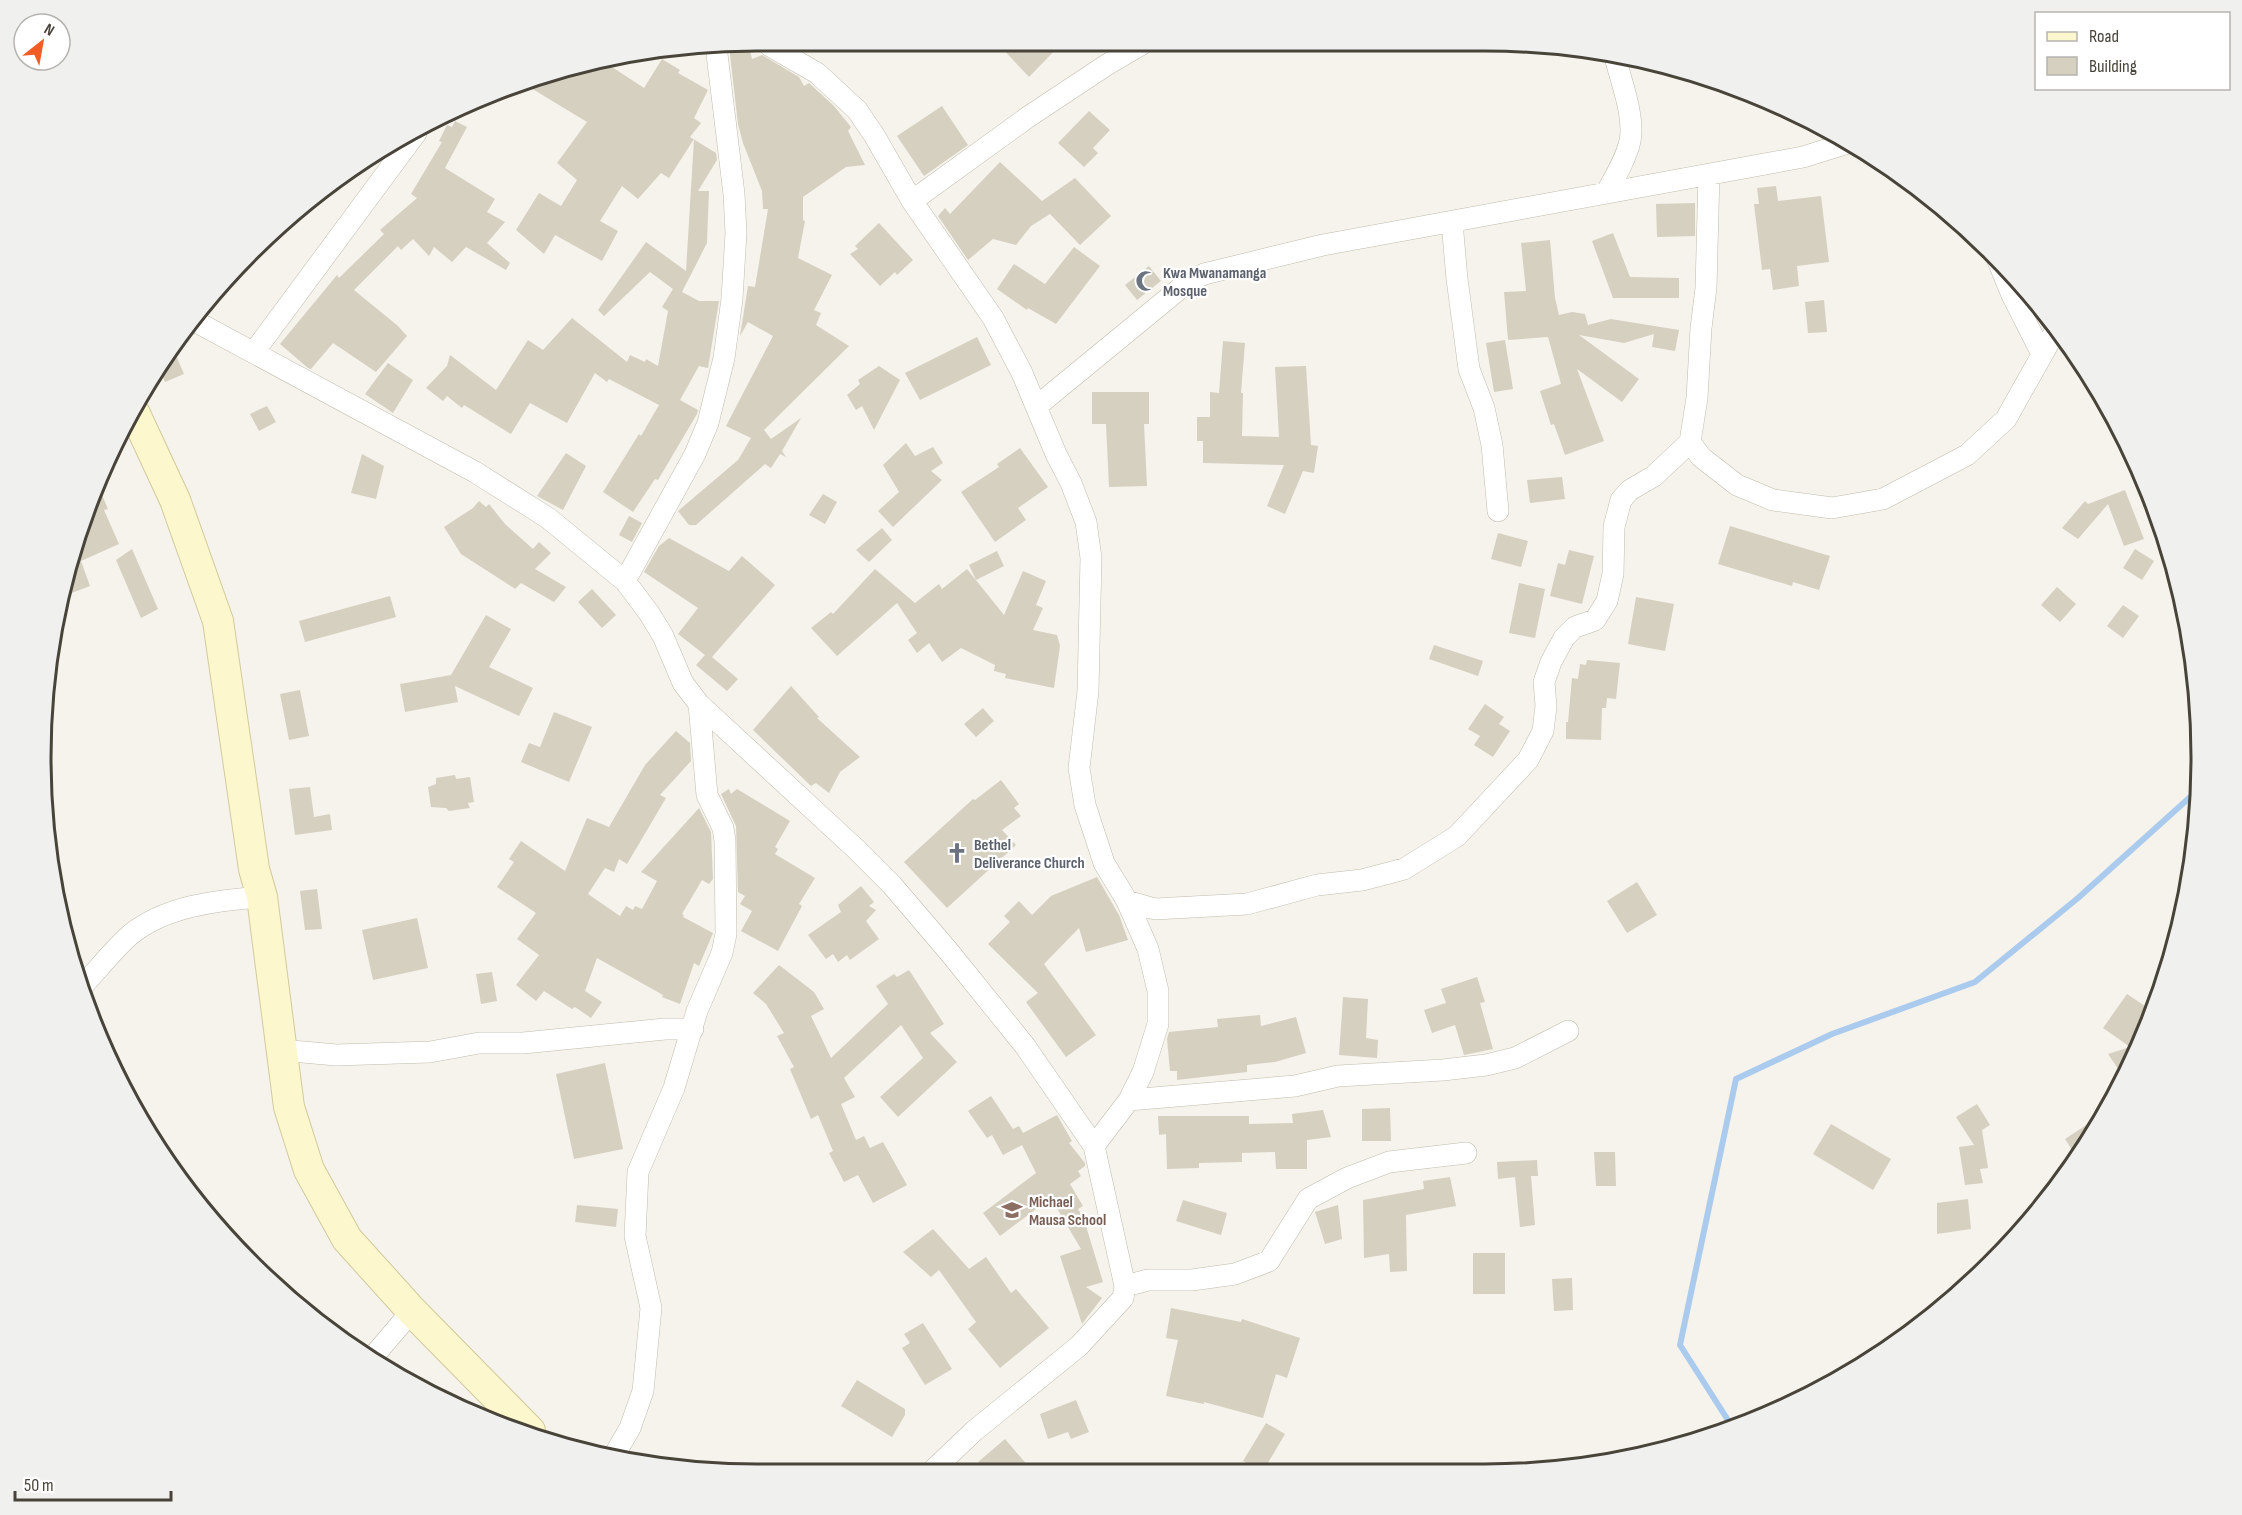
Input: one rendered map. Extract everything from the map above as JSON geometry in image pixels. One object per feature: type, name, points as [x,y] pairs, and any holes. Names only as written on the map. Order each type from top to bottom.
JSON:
[{"type":"street","points":[[779,51],[807,66],[837,90],[857,110],[874,135],[912,201],[993,318],[1022,373],[1086,522],[1091,558],[1088,691],[1079,768],[1085,805],[1104,863],[1127,902],[1149,949],[1158,991],[1158,1024],[1143,1072],[1129,1100],[1094,1146]]},
{"type":"street","points":[[912,201],[1029,117],[1130,51]]},
{"type":"street","points":[[624,581],[695,454],[708,423],[724,358],[732,299],[736,233],[734,194],[717,53]]},
{"type":"street","points":[[1606,193],[1618,172],[1630,140],[1630,113],[1617,64]]},
{"type":"street","points":[[254,352],[408,144]]},
{"type":"street","points":[[1037,406],[1183,286],[1204,274],[1323,245],[1803,157],[1838,146]]},
{"type":"street","points":[[1127,902],[1155,909],[1247,904],[1317,885],[1362,880],[1404,869],[1457,836],[1528,760],[1543,731],[1546,706],[1544,682],[1551,662],[1564,638],[1575,627],[1595,620],[1607,601],[1612,574],[1614,527],[1621,500],[1630,490],[1654,476],[1690,442],[1697,398],[1706,288],[1709,174]]},
{"type":"street","points":[[1452,222],[1469,369],[1484,408],[1492,445],[1498,511]]},
{"type":"street","points":[[2007,282],[2042,354]]},
{"type":"street","points":[[200,324],[475,472],[548,518],[624,581],[649,613],[663,636],[683,683],[699,704],[892,885],[1025,1046],[1094,1146],[1125,1286],[1123,1298],[1079,1346],[974,1431],[939,1464]]},
{"type":"street","points":[[1690,442],[1701,457],[1737,485],[1773,500],[1832,508],[1883,499],[1967,455],[2006,419],[2052,337]]},
{"type":"street","points":[[138,420],[175,500],[218,621],[254,869],[262,897],[289,1107],[309,1170],[347,1239],[412,1311],[524,1424]]},
{"type":"street","points":[[618,1449],[630,1428],[643,1391],[651,1308],[635,1236],[638,1172],[674,1088],[697,1011],[716,969],[726,934],[725,842],[723,828],[707,795],[699,704]]},
{"type":"street","points":[[87,981],[129,936],[142,927],[216,900],[262,897]]},
{"type":"street","points":[[281,1050],[336,1055],[430,1052],[479,1042],[523,1043],[665,1029],[693,1029]]},
{"type":"street","points":[[1129,1100],[1295,1086],[1338,1076],[1486,1065],[1515,1058],[1568,1031]]},
{"type":"street","points":[[1125,1286],[1148,1280],[1192,1280],[1235,1274],[1269,1261],[1308,1198],[1347,1178],[1389,1162],[1466,1153]]},
{"type":"street","points":[[377,1352],[412,1311]]},
{"type":"building","points":[[750,51],[752,59],[762,55],[799,77],[804,86],[809,83],[834,106],[851,127],[848,131],[865,165],[846,167],[803,197],[803,220],[805,221],[798,258],[832,275],[814,310],[821,313],[816,325],[849,346],[764,430],[771,439],[801,418],[782,451],[786,457],[780,454],[771,468],[765,464],[696,525],[689,525],[678,511],[738,460],[751,438],[726,426],[773,336],[748,322],[740,336],[748,286],[755,287],[768,209],[763,209],[762,191],[738,124],[730,52]]},
{"type":"building","points":[[1005,51],[1054,51],[1029,77]]},
{"type":"building","points":[[662,59],[680,70],[678,73],[708,90],[694,118],[701,123],[690,137],[694,139],[669,178],[661,173],[638,199],[622,186],[600,221],[618,231],[602,261],[555,235],[544,254],[516,230],[539,193],[561,206],[577,180],[557,163],[587,122],[531,88],[612,67],[644,88]]},
{"type":"building","points":[[942,106],[968,145],[924,176],[897,136]]},
{"type":"building","points":[[1089,111],[1110,130],[1093,148],[1098,153],[1084,167],[1058,143]]},
{"type":"building","points":[[455,121],[467,127],[445,168],[495,199],[487,212],[505,222],[487,243],[510,263],[506,270],[466,247],[452,262],[434,247],[429,256],[413,239],[401,250],[398,246],[354,290],[407,336],[376,372],[333,343],[311,369],[308,368],[280,344],[337,275],[339,278],[384,234],[380,230],[417,198],[411,194],[442,142],[439,141],[447,125],[452,127]]},
{"type":"building","points":[[694,139],[716,153],[717,160],[698,191],[709,191],[707,243],[682,292],[699,301],[719,301],[708,368],[699,366],[680,400],[698,410],[697,414],[658,480],[655,479],[633,512],[603,492],[659,405],[609,379],[607,382],[595,373],[567,423],[530,403],[511,434],[464,405],[462,408],[447,396],[443,401],[426,388],[447,366],[450,355],[496,390],[528,340],[543,350],[572,318],[627,362],[630,355],[645,362],[646,359],[658,366],[668,311],[662,307],[673,289],[650,272],[604,316],[598,310],[646,242],[686,271]]},
{"type":"building","points":[[1000,162],[1042,201],[1075,178],[1111,216],[1080,245],[1050,214],[1031,226],[1016,245],[993,239],[968,260],[938,216],[945,208],[950,214]]},
{"type":"building","points":[[1776,186],[1778,201],[1821,196],[1829,262],[1797,266],[1799,286],[1773,290],[1770,269],[1762,270],[1754,204],[1759,204],[1757,188]]},
{"type":"building","points":[[1695,203],[1695,236],[1657,237],[1656,204]]},
{"type":"building","points":[[879,223],[913,260],[897,275],[895,272],[880,286],[850,254],[858,249],[855,246]]},
{"type":"building","points":[[1613,233],[1630,277],[1679,278],[1679,298],[1613,298],[1592,241]]},
{"type":"building","points":[[1550,240],[1555,298],[1559,315],[1572,312],[1585,314],[1588,325],[1611,319],[1679,330],[1675,351],[1652,347],[1654,334],[1624,343],[1579,335],[1639,379],[1622,402],[1577,369],[1604,441],[1565,455],[1554,424],[1551,425],[1540,391],[1561,384],[1548,337],[1508,340],[1504,292],[1526,291],[1521,243]]},
{"type":"building","points":[[1074,247],[1100,266],[1056,324],[1028,308],[1027,310],[997,289],[1014,264],[1045,284]]},
{"type":"building","points":[[1149,266],[1161,281],[1137,300],[1125,285]]},
{"type":"building","points":[[1824,300],[1827,332],[1808,333],[1805,302]]},
{"type":"building","points":[[977,337],[991,365],[920,400],[905,373]]},
{"type":"building","points":[[1505,340],[1513,389],[1494,392],[1486,343]]},
{"type":"building","points":[[1223,341],[1245,343],[1241,393],[1243,393],[1242,436],[1279,437],[1275,367],[1306,366],[1311,445],[1318,446],[1314,473],[1303,471],[1285,514],[1267,506],[1284,465],[1203,463],[1203,441],[1197,441],[1197,417],[1210,417],[1210,392],[1219,393]]},
{"type":"building","points":[[176,356],[184,374],[165,382],[163,377]]},
{"type":"building","points":[[388,363],[413,380],[393,413],[365,394]]},
{"type":"building","points":[[879,366],[900,380],[874,430],[862,406],[856,410],[847,395],[860,384],[858,380]]},
{"type":"building","points":[[1092,392],[1149,392],[1149,424],[1144,424],[1147,486],[1109,487],[1106,424],[1092,424]]},
{"type":"building","points":[[267,406],[276,422],[259,431],[250,414]]},
{"type":"building","points":[[906,443],[915,456],[933,447],[943,463],[931,471],[942,480],[893,527],[878,511],[899,492],[883,465]]},
{"type":"building","points":[[1020,448],[1048,487],[1018,508],[1026,520],[995,542],[961,492],[999,467],[997,464]]},
{"type":"building","points":[[566,453],[586,466],[563,510],[537,496]]},
{"type":"building","points":[[362,454],[384,466],[376,499],[351,493]]},
{"type":"building","points":[[1562,477],[1565,499],[1530,503],[1527,480]]},
{"type":"building","points":[[2125,490],[2144,539],[2124,546],[2108,504],[2078,539],[2062,528],[2085,501],[2088,504]]},
{"type":"building","points":[[823,494],[837,502],[825,524],[809,515]]},
{"type":"building","points":[[102,495],[108,509],[104,510],[119,544],[81,561],[90,586],[71,593],[88,530]]},
{"type":"building","points":[[479,501],[486,507],[489,504],[505,524],[533,549],[539,542],[551,553],[535,569],[566,587],[554,602],[521,583],[515,589],[461,554],[444,527],[473,508]]},
{"type":"building","points":[[629,516],[642,523],[632,542],[619,535]]},
{"type":"building","points":[[1730,526],[1830,556],[1819,590],[1793,582],[1792,586],[1718,564]]},
{"type":"building","points":[[882,528],[892,540],[869,562],[856,550]]},
{"type":"building","points":[[1498,533],[1528,541],[1521,567],[1491,559]]},
{"type":"building","points":[[669,538],[729,571],[742,556],[775,585],[712,657],[738,679],[727,691],[696,665],[705,655],[678,634],[698,608],[644,572],[659,546]]},
{"type":"building","points":[[132,549],[158,609],[141,618],[116,560]]},
{"type":"building","points":[[2135,549],[2154,561],[2142,580],[2123,568]]},
{"type":"building","points":[[1569,550],[1594,556],[1582,604],[1550,596],[1558,563],[1565,565]]},
{"type":"building","points":[[997,551],[1004,566],[976,580],[969,565]]},
{"type":"building","points":[[875,569],[915,603],[939,584],[942,589],[967,569],[1004,615],[1023,571],[1046,581],[1036,605],[1043,608],[1033,630],[1057,635],[1060,646],[1054,688],[1005,678],[1006,674],[994,671],[995,665],[961,648],[942,662],[929,643],[917,653],[908,640],[917,633],[897,603],[837,656],[811,628],[831,612],[833,614]]},
{"type":"building","points":[[1519,583],[1545,589],[1535,638],[1509,633]]},
{"type":"building","points":[[2057,587],[2076,604],[2060,622],[2041,605]]},
{"type":"building","points":[[592,589],[616,615],[602,628],[578,602]]},
{"type":"building","points":[[390,596],[396,617],[305,642],[299,621]]},
{"type":"building","points":[[1636,597],[1674,604],[1665,651],[1628,644]]},
{"type":"building","points":[[2123,605],[2139,616],[2123,638],[2107,626]]},
{"type":"building","points":[[486,615],[511,629],[489,667],[533,688],[519,716],[455,686],[458,702],[405,712],[400,684],[451,675]]},
{"type":"building","points":[[1434,645],[1483,661],[1478,676],[1429,659]]},
{"type":"building","points":[[1587,660],[1620,663],[1616,699],[1607,698],[1606,708],[1602,708],[1601,740],[1566,739],[1572,678],[1578,679],[1580,664],[1586,665]]},
{"type":"building","points":[[791,686],[819,717],[817,718],[860,757],[840,772],[829,793],[816,783],[811,786],[753,730]]},
{"type":"building","points":[[300,690],[309,736],[289,740],[280,694]]},
{"type":"building","points":[[1485,704],[1504,717],[1499,724],[1510,731],[1493,757],[1474,745],[1480,736],[1468,729]]},
{"type":"building","points":[[983,708],[994,721],[976,737],[964,724]]},
{"type":"building","points":[[554,712],[592,727],[569,782],[521,762],[529,743],[540,747]]},
{"type":"building","points":[[676,731],[690,743],[691,761],[660,795],[666,798],[627,864],[619,859],[614,872],[605,868],[588,894],[620,916],[626,906],[633,910],[635,906],[642,909],[657,881],[641,872],[699,808],[711,832],[713,879],[709,884],[702,880],[682,914],[683,917],[713,933],[699,966],[694,963],[680,1004],[662,997],[663,995],[597,958],[585,991],[602,1002],[591,1018],[544,991],[536,1001],[516,985],[539,955],[517,939],[536,913],[497,887],[514,862],[509,859],[521,841],[565,871],[587,818],[609,827],[645,765]]},
{"type":"building","points":[[455,775],[456,779],[470,777],[474,802],[468,803],[470,808],[449,811],[446,808],[431,807],[428,787],[436,784],[436,778]]},
{"type":"building","points":[[1001,780],[1019,804],[1014,808],[1021,816],[1002,830],[1016,845],[947,908],[904,862],[973,799],[975,800]]},
{"type":"building","points":[[310,787],[314,817],[330,814],[332,830],[295,835],[289,789]]},
{"type":"building","points":[[729,789],[731,794],[737,789],[790,821],[775,847],[778,849],[775,854],[815,878],[799,904],[802,906],[778,951],[741,931],[752,911],[740,904],[745,896],[738,892],[736,826],[721,794]]},
{"type":"building","points":[[1097,877],[1119,915],[1128,940],[1086,952],[1079,928],[1044,964],[1096,1035],[1066,1057],[1026,1002],[1038,993],[988,944],[1010,922],[1004,916],[1019,901],[1032,915],[1051,896]]},
{"type":"building","points":[[1637,882],[1657,915],[1627,933],[1607,901]]},
{"type":"building","points":[[861,886],[874,902],[869,906],[876,910],[866,921],[879,939],[850,960],[847,955],[838,962],[833,954],[826,959],[808,935],[841,912],[838,905]]},
{"type":"building","points":[[317,889],[322,929],[305,930],[300,891]]},
{"type":"building","points":[[417,918],[428,968],[373,980],[362,930]]},
{"type":"building","points":[[779,965],[814,992],[824,1009],[811,1016],[831,1058],[888,1004],[876,986],[894,974],[897,977],[909,970],[944,1024],[930,1033],[957,1062],[898,1117],[880,1097],[923,1058],[901,1025],[844,1078],[855,1097],[841,1104],[856,1140],[864,1136],[870,1148],[883,1142],[907,1185],[873,1203],[858,1175],[844,1182],[829,1153],[833,1151],[818,1115],[811,1119],[790,1069],[794,1067],[777,1036],[784,1033],[766,1004],[753,993]]},
{"type":"building","points":[[492,972],[497,1001],[481,1004],[476,974]]},
{"type":"building","points":[[1477,977],[1485,1002],[1480,1003],[1493,1049],[1464,1055],[1455,1025],[1432,1033],[1424,1010],[1446,1003],[1441,989]]},
{"type":"building","points":[[2127,994],[2146,1006],[2129,1046],[2103,1028]]},
{"type":"building","points":[[1343,997],[1368,999],[1366,1038],[1378,1040],[1377,1058],[1339,1055]]},
{"type":"building","points":[[1260,1015],[1261,1026],[1296,1017],[1306,1053],[1275,1062],[1247,1065],[1247,1072],[1177,1080],[1177,1071],[1170,1071],[1167,1039],[1169,1032],[1218,1027],[1217,1019]]},
{"type":"building","points":[[2128,1048],[2118,1069],[2108,1054]]},
{"type":"building","points":[[605,1063],[623,1149],[574,1159],[556,1074]]},
{"type":"building","points":[[991,1096],[1013,1129],[1019,1126],[1023,1133],[1057,1115],[1072,1141],[1069,1143],[1085,1163],[1085,1166],[1078,1171],[1081,1176],[1070,1184],[1083,1206],[1078,1209],[1088,1225],[1086,1226],[1103,1282],[1086,1287],[1102,1298],[1082,1324],[1060,1256],[1081,1249],[1051,1198],[1000,1236],[983,1213],[1036,1173],[1022,1145],[1003,1155],[992,1135],[987,1138],[968,1111]]},
{"type":"building","points":[[1977,1104],[1990,1125],[1982,1130],[1988,1168],[1980,1169],[1983,1183],[1965,1185],[1959,1147],[1974,1145],[1956,1117]]},
{"type":"building","points":[[1390,1108],[1391,1141],[1362,1141],[1362,1109]]},
{"type":"building","points":[[1323,1110],[1331,1137],[1307,1140],[1307,1169],[1276,1169],[1275,1152],[1242,1153],[1242,1162],[1199,1163],[1199,1168],[1167,1169],[1166,1134],[1159,1135],[1158,1116],[1249,1116],[1249,1124],[1293,1123],[1292,1114]]},
{"type":"building","points":[[1831,1124],[1891,1159],[1873,1190],[1813,1154]]},
{"type":"building","points":[[2088,1124],[2072,1150],[2065,1139]]},
{"type":"building","points":[[1594,1152],[1615,1152],[1616,1186],[1596,1186]]},
{"type":"building","points":[[1537,1160],[1538,1176],[1531,1176],[1535,1225],[1520,1227],[1515,1177],[1498,1179],[1497,1162]]},
{"type":"building","points":[[1450,1177],[1456,1206],[1406,1215],[1407,1271],[1390,1272],[1389,1254],[1364,1258],[1363,1200],[1424,1189],[1423,1181]]},
{"type":"building","points":[[1968,1199],[1971,1229],[1937,1234],[1937,1203]]},
{"type":"building","points":[[1183,1200],[1227,1213],[1221,1235],[1176,1221]]},
{"type":"building","points":[[577,1205],[618,1209],[616,1227],[575,1222]]},
{"type":"building","points":[[1338,1205],[1342,1239],[1325,1244],[1315,1212]]},
{"type":"building","points":[[933,1229],[969,1269],[986,1257],[1011,1293],[1016,1289],[1049,1328],[1000,1368],[968,1329],[976,1322],[939,1270],[931,1277],[903,1252]]},
{"type":"building","points":[[1473,1253],[1505,1253],[1505,1294],[1473,1294]]},
{"type":"building","points":[[1572,1278],[1573,1310],[1554,1311],[1552,1279]]},
{"type":"building","points":[[1171,1308],[1241,1322],[1242,1319],[1300,1338],[1287,1378],[1276,1374],[1263,1418],[1204,1402],[1204,1404],[1166,1396],[1178,1340],[1166,1338]]},
{"type":"building","points":[[923,1323],[952,1369],[925,1385],[902,1348],[910,1343],[904,1334]]},
{"type":"building","points":[[857,1380],[905,1409],[905,1415],[892,1437],[841,1406]]},
{"type":"building","points":[[1076,1400],[1089,1432],[1071,1439],[1068,1432],[1048,1439],[1040,1414]]},
{"type":"building","points":[[1266,1423],[1285,1434],[1267,1464],[1248,1464],[1243,1461]]},
{"type":"building","points":[[1005,1439],[1026,1464],[980,1464],[978,1462]]},
{"type":"waterway","points":[[1728,1421],[1680,1345],[1736,1079],[1832,1034],[1975,982],[2078,898],[2189,798]]},
{"type":"place","name":"Kwa Mwanamanga Mosque","points":[[1146,281]]},
{"type":"place","name":"Bethel Deliverance Church","points":[[957,853]]},
{"type":"place","name":"Michael Mausa School","points":[[1012,1210]]}]
